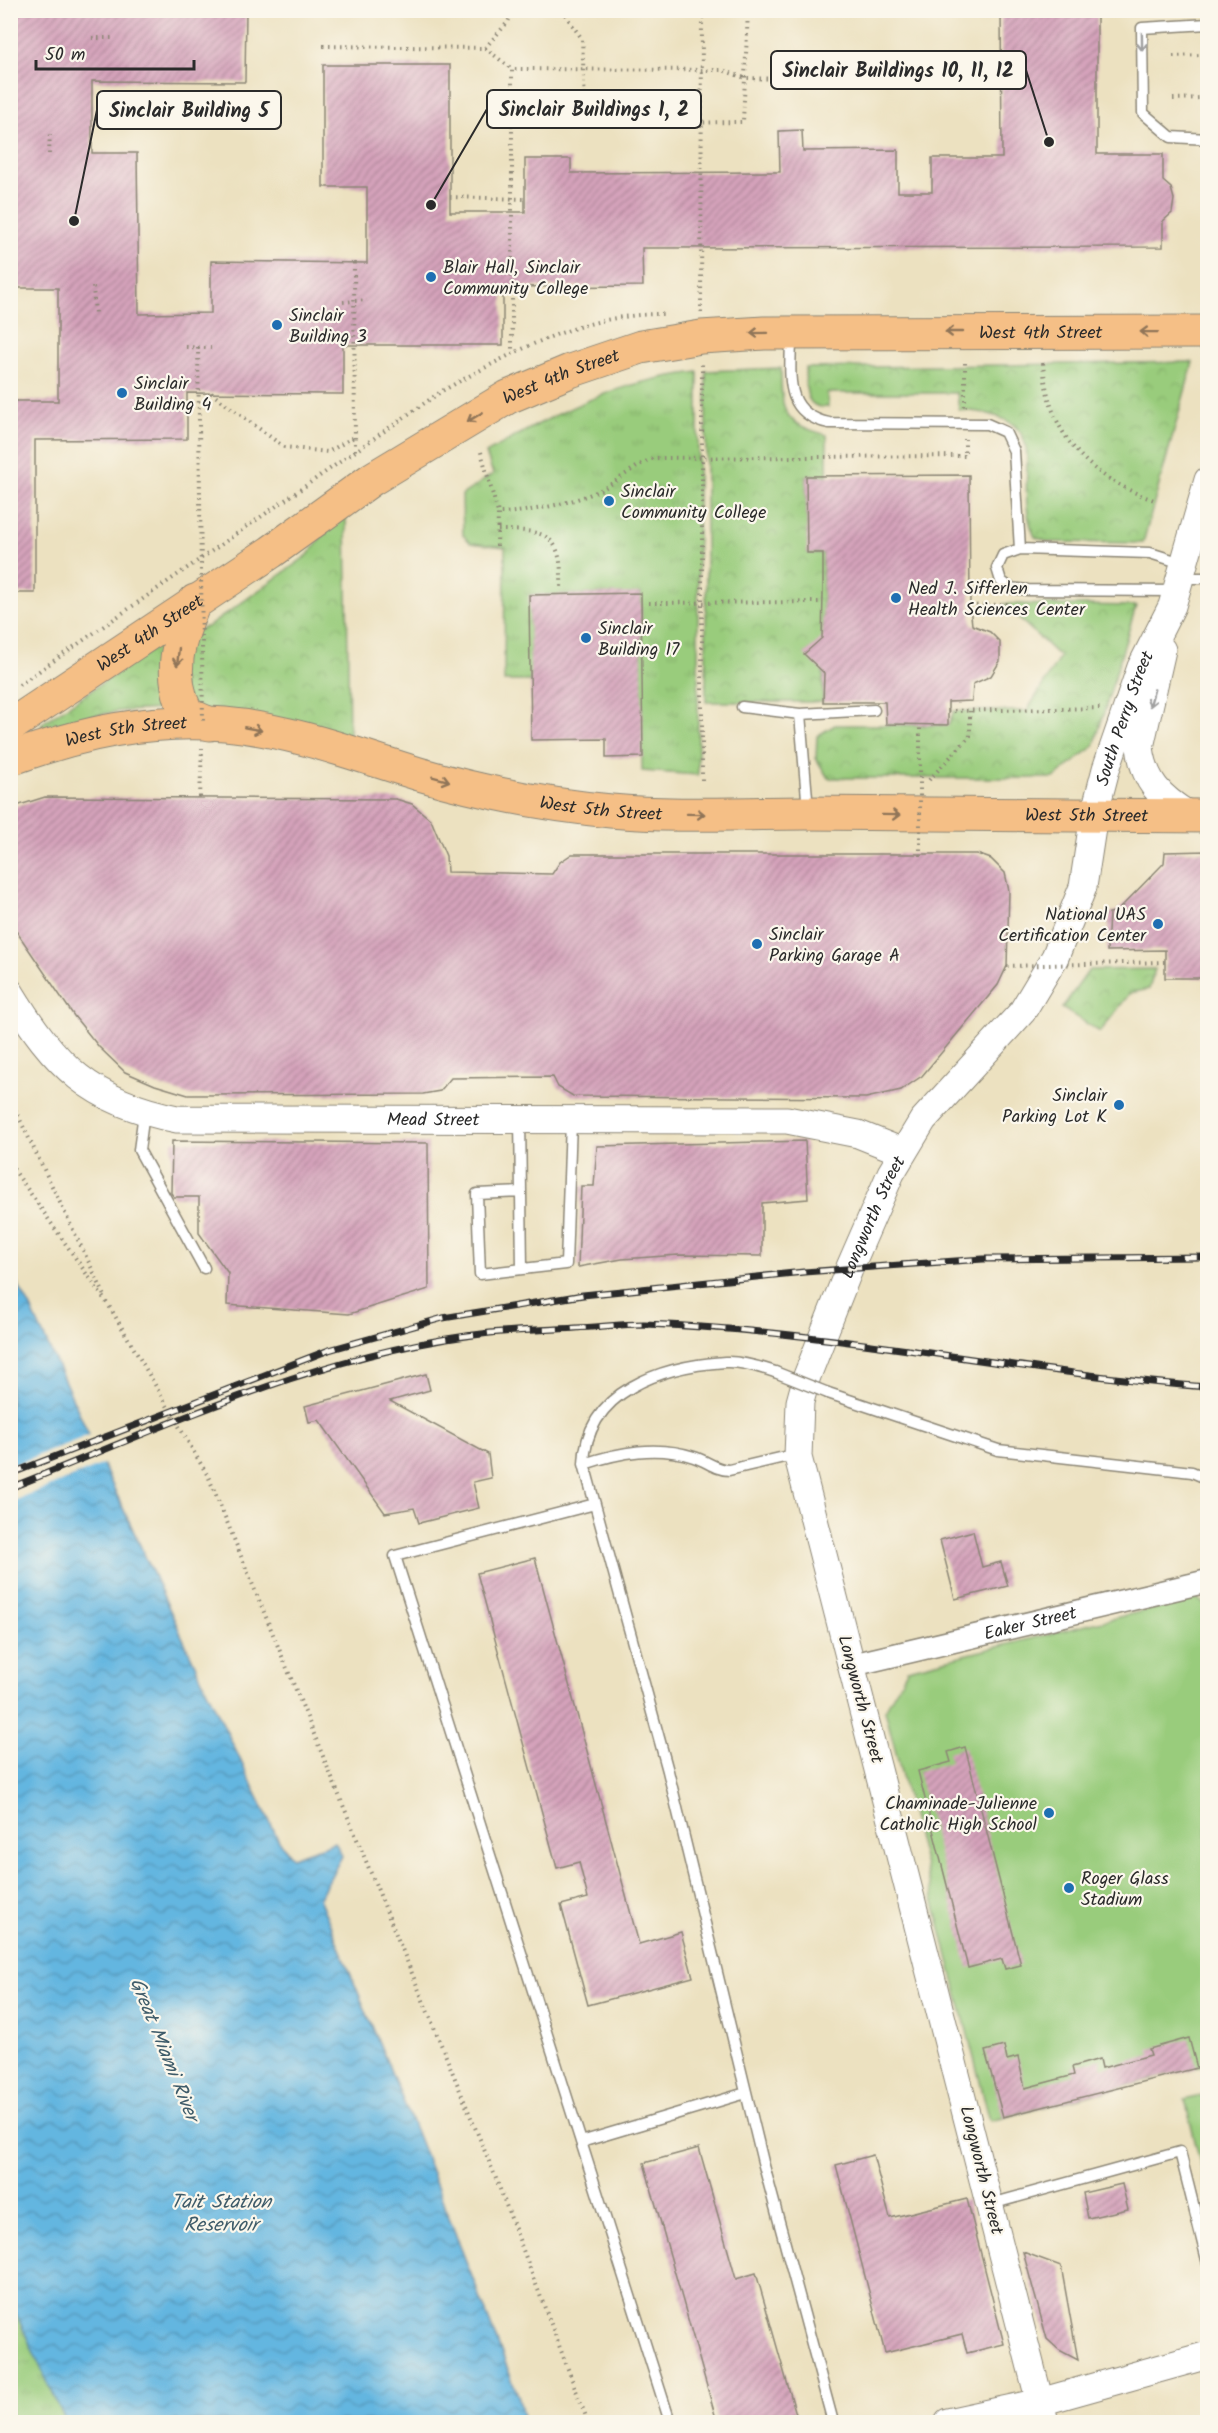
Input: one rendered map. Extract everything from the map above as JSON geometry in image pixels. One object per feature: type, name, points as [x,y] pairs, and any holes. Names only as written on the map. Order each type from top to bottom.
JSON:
[{"type":"main road","name":"West 4th Street","points":[[10,726],[271,552],[355,491],[508,397],[570,371],[641,347],[678,340],[791,332],[1208,332]]},
{"type":"main road","points":[[195,601],[184,626],[177,654],[177,693],[187,714],[204,731]]},
{"type":"main road","name":"West 5th Street","points":[[10,759],[59,741],[112,728],[157,723],[204,731],[256,729],[459,784],[563,805],[638,813],[1198,815]]},
{"type":"street","name":"South Perry Street","points":[[1013,1023],[1036,993],[1055,957],[1083,887],[1094,815],[1106,769],[1141,668],[1188,578],[1208,480]]},
{"type":"street","points":[[1167,620],[1158,675],[1140,747],[1142,760],[1147,778],[1155,790],[1169,803],[1198,815]]},
{"type":"street","name":"Mead Street","points":[[10,992],[51,1052],[74,1075],[118,1103],[144,1113],[177,1119],[787,1120],[858,1134],[903,1152]]},
{"type":"street","name":"Longworth Street","points":[[1013,1023],[923,1119],[903,1152],[850,1267],[807,1376],[800,1402],[798,1454],[1043,2412]]},
{"type":"street","name":"Eaker Street","points":[[852,1665],[1183,1584],[1208,1581]]},
{"type":"street","points":[[948,2422],[1043,2412],[1208,2355]]},
{"type":"lane","points":[[1208,24],[1142,28],[1143,113],[1171,137],[1208,139]]},
{"type":"lane","points":[[791,332],[791,391],[798,407],[812,419],[829,423],[987,424],[1005,432],[1014,452],[1020,549]]},
{"type":"lane","points":[[1020,549],[1150,553],[1188,578],[1028,590],[1010,588],[1000,581],[998,568],[1003,555],[1020,549]]},
{"type":"lane","points":[[742,707],[800,714],[874,710]]},
{"type":"lane","points":[[800,714],[808,782],[808,813]]},
{"type":"lane","points":[[144,1113],[139,1150],[204,1268]]},
{"type":"lane","points":[[520,1118],[522,1269]]},
{"type":"lane","points":[[521,1192],[477,1194],[480,1274],[566,1264],[571,1118]]},
{"type":"lane","points":[[833,2422],[746,2093],[668,1771],[584,1464],[584,1446],[591,1426],[608,1404],[643,1379],[672,1371],[726,1362],[775,1372],[828,1393],[998,1450],[1192,1472],[1208,1479]]},
{"type":"lane","points":[[584,1464],[638,1450],[688,1455],[721,1470],[729,1470],[798,1454]]},
{"type":"lane","points":[[595,1504],[395,1556],[670,2422]]},
{"type":"lane","points":[[581,2142],[746,2093]]},
{"type":"lane","points":[[991,2204],[1180,2152],[1208,2264]]},
{"type":"path","points":[[485,48],[508,22],[513,10]]},
{"type":"path","points":[[562,10],[582,39],[586,124]]},
{"type":"path","points":[[701,296],[702,10]]},
{"type":"path","points":[[512,125],[743,122],[748,10]]},
{"type":"path","points":[[92,38],[114,38]]},
{"type":"path","points":[[323,46],[485,48],[512,69],[722,70],[745,78],[781,79]]},
{"type":"path","points":[[1173,56],[1202,56],[1208,59]]},
{"type":"path","points":[[512,69],[512,353]]},
{"type":"path","points":[[1173,99],[1208,95]]},
{"type":"path","points":[[49,154],[50,132]]},
{"type":"path","points":[[450,197],[525,199]]},
{"type":"path","points":[[354,263],[355,491]]},
{"type":"path","points":[[93,287],[95,314]]},
{"type":"path","points":[[343,302],[367,300]]},
{"type":"path","points":[[186,347],[211,348]]},
{"type":"path","points":[[198,347],[204,731],[200,797]]},
{"type":"path","points":[[702,359],[702,780]]},
{"type":"path","points":[[498,513],[551,505],[597,492],[642,463],[654,458],[965,456],[965,363]]},
{"type":"path","points":[[1043,363],[1045,390],[1055,418],[1068,440],[1098,471],[1122,487],[1154,500]]},
{"type":"path","points":[[211,393],[284,447],[328,452],[355,437]]},
{"type":"path","points":[[481,452],[498,513],[497,546]]},
{"type":"path","points":[[498,530],[534,530],[542,533],[557,553],[561,590]]},
{"type":"path","points":[[649,603],[822,602]]},
{"type":"path","points":[[948,711],[1109,708]]},
{"type":"path","points":[[929,780],[970,736],[970,711]]},
{"type":"path","points":[[920,724],[920,856]]},
{"type":"path","points":[[1007,966],[1165,962]]},
{"type":"path","points":[[10,1099],[111,1309],[209,1478],[495,2176],[588,2422]]},
{"type":"path","points":[[10,1164],[111,1309]]},
{"type":"green space","points":[[1193,362],[1143,543],[1048,542],[1035,537],[1028,514],[1027,453],[1023,437],[1012,424],[992,415],[959,410],[957,393],[827,393],[828,407],[820,407],[810,401],[806,389],[805,368]]},
{"type":"green space","points":[[781,368],[782,395],[787,413],[801,426],[827,435],[827,476],[806,476],[808,553],[823,553],[823,702],[706,702],[706,371]]},
{"type":"green space","points":[[698,372],[698,775],[642,771],[641,594],[530,595],[531,681],[504,681],[505,547],[471,543],[463,535],[462,495],[493,474],[486,453],[538,424],[612,391],[639,383]]},
{"type":"green space","points":[[346,515],[349,739],[166,709],[120,711],[80,718],[44,730],[41,724],[164,642],[209,626],[308,555],[327,529]]},
{"type":"green space","points":[[1004,604],[1136,606],[1094,746],[1054,778],[828,778],[816,758],[817,736],[835,725],[948,725],[954,711],[1027,711],[1060,657]]},
{"type":"green space","points":[[1155,969],[1149,989],[1130,993],[1100,1032],[1062,1008],[1089,970]]},
{"type":"green space","name":"Roger Glass Stadium","points":[[1196,1598],[1207,1606],[1207,2065],[990,2121],[885,1710],[908,1669]]},
{"type":"green space","points":[[1208,2094],[1207,2191],[1185,2100]]},
{"type":"green space","points":[[11,2303],[66,2422],[11,2422]]},
{"type":"water","name":"Tait Station Reservoir","points":[[10,1271],[30,1306],[203,1682],[280,1843],[292,1857],[335,1842],[342,1856],[319,1898],[416,2132],[519,2398],[524,2422],[66,2422],[11,2303]]},
{"type":"pier","points":[[92,1434],[106,1463],[14,1501],[15,1511],[11,1510],[11,1466]]},
{"type":"building","points":[[10,10],[246,10],[245,82],[92,81],[92,153],[137,153],[139,314],[211,313],[211,261],[367,263],[367,187],[323,187],[323,65],[450,65],[450,212],[525,212],[525,159],[571,159],[571,173],[780,172],[779,131],[802,130],[803,151],[898,150],[898,192],[932,192],[932,158],[1002,158],[1001,10],[1097,10],[1097,154],[1163,154],[1163,181],[1171,188],[1174,199],[1172,213],[1163,221],[1163,247],[642,248],[643,286],[503,287],[503,345],[343,345],[343,394],[187,393],[187,439],[35,440],[35,593],[10,593],[10,401],[58,401],[58,288],[10,288]]},
{"type":"building","name":"Ned J. Sifferlen Health Sciences Center","points":[[969,475],[972,625],[990,632],[1000,642],[1000,661],[991,676],[973,684],[972,701],[948,702],[948,725],[886,724],[885,702],[823,702],[824,673],[804,654],[822,638],[823,594],[823,553],[807,553],[806,476]]},
{"type":"building","name":"Sinclair Building 17","points":[[641,593],[643,757],[606,758],[606,739],[531,740],[529,595]]},
{"type":"building","name":"Sinclair Parking Garage A","points":[[45,797],[396,799],[412,804],[431,820],[446,856],[447,872],[552,874],[560,862],[572,854],[977,854],[991,859],[1005,873],[1009,891],[1007,966],[998,985],[922,1076],[901,1090],[866,1098],[573,1096],[558,1087],[553,1077],[451,1078],[440,1091],[423,1094],[188,1095],[155,1085],[125,1072],[99,1047],[74,1016],[10,922],[10,808]]},
{"type":"building","name":"National UAS Certification Center","points":[[1208,851],[1208,978],[1165,978],[1165,950],[1107,951],[1109,913],[1117,911],[1164,863],[1165,852]]},
{"type":"building","points":[[172,1141],[428,1143],[429,1289],[349,1314],[227,1305],[228,1273],[199,1233],[199,1197],[174,1197],[171,1193]]},
{"type":"building","points":[[805,1141],[808,1199],[762,1203],[762,1256],[679,1255],[622,1259],[578,1267],[581,1186],[594,1186],[597,1146]]},
{"type":"building","points":[[426,1374],[430,1390],[390,1401],[488,1454],[491,1478],[473,1482],[479,1508],[419,1523],[414,1508],[385,1513],[319,1420],[309,1422],[305,1406]]},
{"type":"building","points":[[973,1531],[982,1567],[1001,1562],[1008,1586],[955,1599],[940,1540]]},
{"type":"building","points":[[535,1558],[639,1944],[681,1932],[693,1977],[588,2005],[561,1905],[588,1898],[579,1862],[557,1868],[477,1573]]},
{"type":"building","points":[[965,1747],[1021,1965],[1005,1969],[1002,1959],[968,1968],[918,1771],[951,1762],[948,1752]]},
{"type":"building","points":[[1189,2038],[1197,2068],[1003,2117],[985,2051],[1004,2046],[1007,2060],[1018,2057],[1025,2088],[1074,2075],[1072,2067],[1100,2059],[1102,2068],[1151,2055],[1149,2049]]},
{"type":"building","points":[[699,2148],[736,2279],[756,2273],[796,2414],[765,2422],[717,2422],[644,2163]]},
{"type":"building","points":[[873,2155],[890,2218],[967,2199],[1004,2344],[967,2353],[962,2334],[885,2353],[836,2165]]},
{"type":"building","points":[[1122,2184],[1128,2209],[1088,2218],[1083,2193]]},
{"type":"building","points":[[1023,2252],[1061,2266],[1078,2360],[1059,2350],[1047,2339]]},
{"type":"railway","points":[[10,1474],[329,1350],[443,1318],[583,1295],[804,1272],[983,1259],[1208,1257]]},
{"type":"railway","points":[[10,1488],[245,1394],[305,1374],[366,1356],[427,1342],[501,1332],[636,1324],[715,1328],[785,1334],[1137,1381],[1208,1387]]},
{"type":"place","name":"Sinclair Buildings 10, 11, 12","points":[[1049,142]]},
{"type":"place","name":"Sinclair Buildings 1, 2","points":[[431,205]]},
{"type":"place","name":"Sinclair Building 5","points":[[74,221]]},
{"type":"place","name":"Blair Hall, Sinclair Community College","points":[[431,277]]},
{"type":"place","name":"Sinclair Building 3","points":[[277,325]]},
{"type":"place","name":"Sinclair Building 4","points":[[122,393]]},
{"type":"place","name":"Sinclair Community College","points":[[609,501]]},
{"type":"place","name":"Ned J. Sifferlen Health Sciences Center","points":[[896,598]]},
{"type":"place","name":"Sinclair Building 17","points":[[586,638]]},
{"type":"place","name":"National UAS Certification Center","points":[[1158,924]]},
{"type":"place","name":"Sinclair Parking Garage A","points":[[757,944]]},
{"type":"place","name":"Sinclair Parking Lot K","points":[[1119,1105]]},
{"type":"place","name":"Chaminade-Julienne Catholic High School","points":[[1049,1813]]},
{"type":"place","name":"Roger Glass Stadium","points":[[1069,1888]]},
{"type":"water label","name":"Great Miami River","points":[[165,2049]]}]
